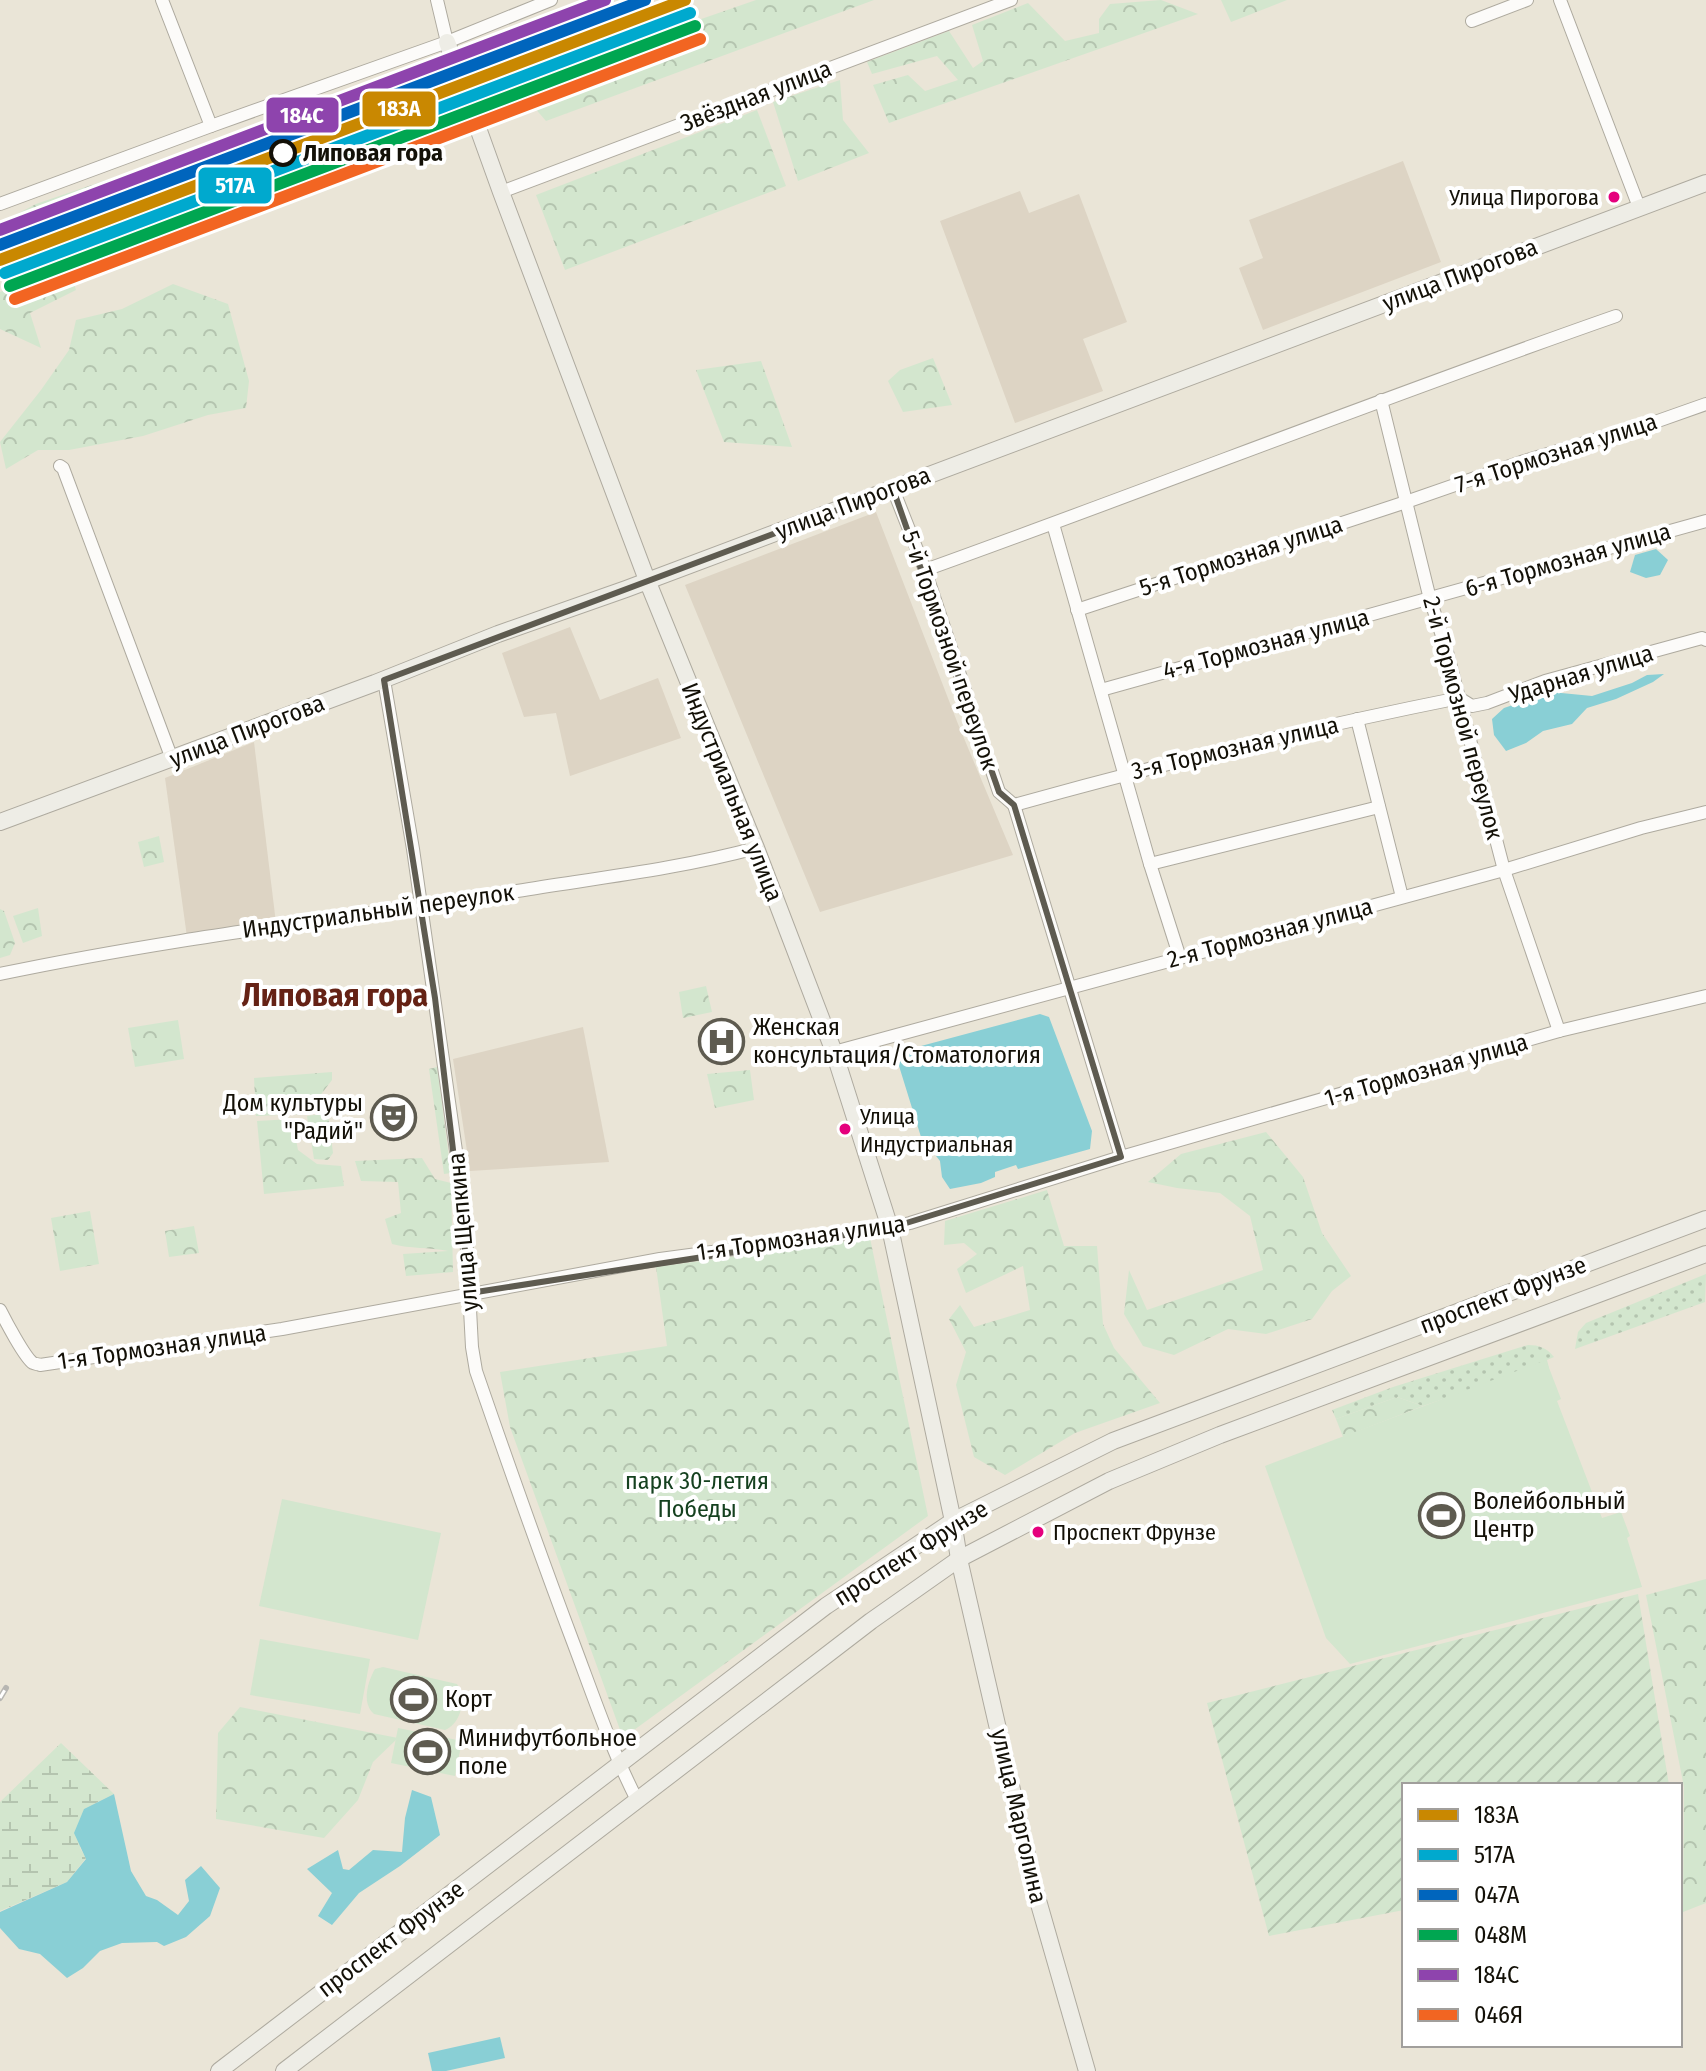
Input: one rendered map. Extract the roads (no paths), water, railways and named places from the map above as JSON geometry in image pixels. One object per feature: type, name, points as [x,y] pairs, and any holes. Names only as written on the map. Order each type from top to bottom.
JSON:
[{"type":"street","points":[[162,0],[211,126]]},
{"type":"street","points":[[437,0],[447,42]]},
{"type":"street","points":[[0,204],[447,42],[551,0]]},
{"type":"street","name":"Звёздная улица","points":[[501,192],[1011,0]]},
{"type":"street","points":[[1472,21],[1527,0]]},
{"type":"street","points":[[1560,0],[1639,207]]},
{"type":"street","name":"Индустриальная улица","points":[[447,42],[647,580],[756,848],[834,1052],[890,1228],[959,1559]]},
{"type":"street","name":"улица Пирогова","points":[[0,822],[1706,183]]},
{"type":"street","points":[[925,570],[1616,316]]},
{"type":"street","name":"2-й Тормозной переулок","points":[[1381,400],[1430,599],[1504,870],[1559,1031]]},
{"type":"street","name":"7-я Тормозная улица","points":[[1406,502],[1706,404]]},
{"type":"street","points":[[60,466],[172,759]]},
{"type":"street","name":"5-й Тормозной переулок","points":[[893,489],[925,570],[999,792],[1014,805],[1121,1157]]},
{"type":"street","name":"5-я Тормозная улица","points":[[1077,610],[1406,502]]},
{"type":"street","name":"6-я Тормозная улица","points":[[1430,599],[1706,521]]},
{"type":"street","points":[[1053,524],[1180,958]]},
{"type":"street","name":"4-я Тормозная улица","points":[[1101,690],[1430,599]]},
{"type":"street","name":"Ударная улица","points":[[1459,698],[1472,706],[1487,703],[1545,681],[1702,638],[1706,640]]},
{"type":"street","name":"улица Щепкина","points":[[384,680],[421,906],[465,1214],[476,1371],[527,1519],[619,1765],[637,1800]]},
{"type":"street","name":"3-я Тормозная улица","points":[[1014,805],[1124,774],[1459,698]]},
{"type":"street","points":[[1357,719],[1402,897]]},
{"type":"street","points":[[1150,864],[1379,807]]},
{"type":"street","name":"2-я Тормозная улица","points":[[834,1052],[1706,812]]},
{"type":"street","name":"Индустриальный переулок","points":[[0,974],[243,930],[636,873],[756,848]]},
{"type":"street","name":"1-я Тормозная улица","points":[[0,1310],[29,1359],[40,1365],[282,1329],[660,1259],[890,1228],[1121,1157],[1559,1031],[1706,996]]},
{"type":"street","name":"проспект Фрунзе","points":[[219,2071],[826,1606],[953,1521],[1113,1441],[1706,1219]]},
{"type":"street","name":"проспект Фрунзе","points":[[284,2071],[871,1621],[959,1559],[1109,1481],[1192,1446],[1706,1254]]},
{"type":"street","name":"улица Марголина","points":[[959,1559],[1035,1890],[1087,2071]]},
{"type":"water","points":[[1656,549],[1668,560],[1660,575],[1646,578],[1630,572],[1635,555]]},
{"type":"water","points":[[1664,674],[1616,699],[1587,708],[1572,724],[1543,731],[1526,743],[1506,751],[1494,735],[1492,719],[1504,708],[1551,692],[1592,696],[1647,675]]},
{"type":"water","points":[[1040,1014],[1049,1017],[1092,1131],[1090,1149],[1018,1169],[1016,1165],[995,1172],[995,1177],[981,1183],[950,1189],[942,1177],[940,1161],[921,1137],[895,1053]]},
{"type":"water","points":[[412,1790],[431,1797],[440,1835],[359,1893],[332,1925],[318,1916],[332,1893],[307,1869],[338,1850],[343,1869],[349,1870],[373,1850],[402,1852],[405,1818]]},
{"type":"water","points":[[114,1794],[131,1871],[146,1896],[178,1915],[189,1901],[185,1880],[201,1866],[220,1888],[210,1916],[186,1937],[164,1946],[157,1942],[122,1943],[100,1951],[67,1978],[40,1954],[19,1949],[0,1928],[0,1912],[67,1882],[86,1859],[74,1833],[84,1809]]},
{"type":"water","points":[[500,2037],[505,2058],[446,2071],[432,2071],[428,2053]]},
{"type":"railway","points":[[0,1698],[6,1688]]},
{"type":"place","name":"Липовая гора","points":[[283,153]]},
{"type":"place","name":"Улица Пирогова","points":[[1614,197]]},
{"type":"place","name":"Женская консультация/Стоматология","points":[[722,1041]]},
{"type":"place","name":"Дом культуры \"Радий\"","points":[[394,1117]]},
{"type":"place","name":"Улица Индустриальная","points":[[845,1129]]},
{"type":"place","name":"Волейбольный Центр","points":[[1442,1515]]},
{"type":"place","name":"Проспект Фрунзе","points":[[1038,1532]]},
{"type":"place","name":"Корт","points":[[414,1699]]},
{"type":"place","name":"Минифутбольное поле","points":[[427,1752]]},
{"type":"district","name":"Липовая гора","points":[[335,995]]},
{"type":"park label","name":"парк 30-летия Победы","points":[[697,1495]]}]
